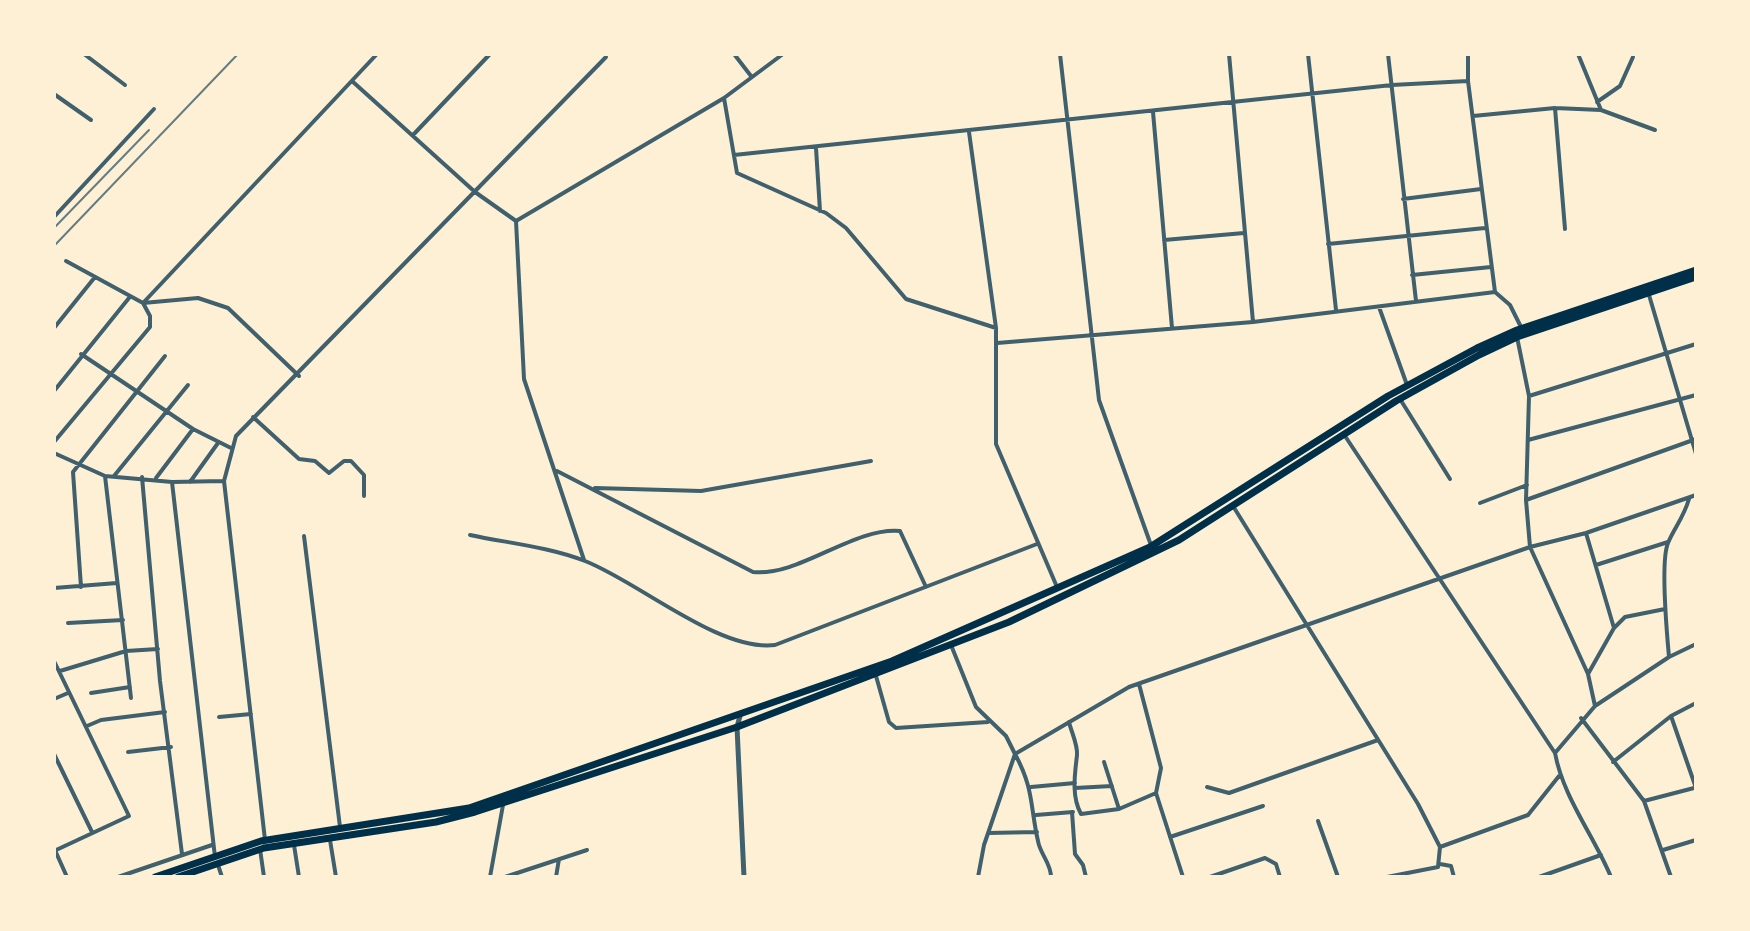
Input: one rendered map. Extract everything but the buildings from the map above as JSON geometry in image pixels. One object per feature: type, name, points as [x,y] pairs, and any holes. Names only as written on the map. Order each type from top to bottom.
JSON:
[{"type":"main road","points":[[155,877],[265,840],[429,817],[504,800],[892,661],[1154,550],[1407,385],[1519,332],[1696,270]]},
{"type":"main road","points":[[178,877],[215,858],[436,822],[737,727],[876,676],[951,645],[1154,550],[1233,506],[1400,399],[1519,332],[1696,277]]},
{"type":"street","points":[[84,54],[125,85]]},
{"type":"street","points":[[143,303],[377,54]]},
{"type":"street","points":[[413,135],[490,54]]},
{"type":"street","points":[[734,54],[751,76]]},
{"type":"street","points":[[516,221],[724,98],[783,54]]},
{"type":"street","points":[[1060,54],[1099,400],[1154,550]]},
{"type":"street","points":[[1229,54],[1253,322]]},
{"type":"street","points":[[1308,54],[1336,311]]},
{"type":"street","points":[[1388,54],[1416,301]]},
{"type":"street","points":[[1468,54],[1468,81],[1495,292],[1510,305],[1519,332],[1529,396],[1526,500],[1530,547],[1588,674],[1595,706]]},
{"type":"street","points":[[1578,54],[1601,110]]},
{"type":"street","points":[[265,840],[224,481],[236,436],[299,376],[606,57]]},
{"type":"street","points":[[1597,102],[1620,86],[1633,57]]},
{"type":"street","points":[[352,81],[475,192],[516,221]]},
{"type":"street","points":[[734,155],[1066,123],[1392,85],[1468,81]]},
{"type":"street","points":[[54,94],[91,120]]},
{"type":"street","points":[[724,98],[735,168],[741,176],[820,211],[846,228],[906,299],[996,328]]},
{"type":"street","points":[[1473,116],[1555,108],[1601,110],[1655,130]]},
{"type":"street","points":[[1555,108],[1565,229]]},
{"type":"street","points":[[54,217],[154,109]]},
{"type":"street","points":[[1153,112],[1172,329]]},
{"type":"street","points":[[969,132],[996,328],[996,444],[1058,589]]},
{"type":"street","points":[[816,148],[820,211]]},
{"type":"street","points":[[1403,199],[1481,189]]},
{"type":"street","points":[[516,221],[521,364],[584,560]]},
{"type":"street","points":[[1328,244],[1485,228]]},
{"type":"street","points":[[1164,240],[1244,233]]},
{"type":"street","points":[[66,261],[143,303],[198,298],[228,308],[299,376]]},
{"type":"street","points":[[1412,275],[1491,267]]},
{"type":"street","points":[[54,328],[95,277]]},
{"type":"street","points":[[997,343],[1253,322],[1495,292]]},
{"type":"street","points":[[1648,293],[1696,454]]},
{"type":"street","points":[[54,391],[129,298]]},
{"type":"street","points":[[54,442],[150,327],[150,316],[143,303]]},
{"type":"street","points":[[1379,307],[1407,385]]},
{"type":"street","points":[[1529,396],[1696,344]]},
{"type":"street","points":[[81,354],[193,429],[231,448]]},
{"type":"street","points":[[81,587],[73,480],[77,465],[165,356]]},
{"type":"street","points":[[114,476],[188,385]]},
{"type":"street","points":[[1528,440],[1696,395]]},
{"type":"street","points":[[1400,399],[1450,479]]},
{"type":"street","points":[[253,417],[299,459],[315,461],[327,472],[332,473],[344,461],[351,461],[364,475],[364,496]]},
{"type":"street","points":[[156,478],[193,429]]},
{"type":"street","points":[[1344,435],[1555,753],[1559,776],[1611,877]]},
{"type":"street","points":[[1526,500],[1694,440]]},
{"type":"street","points":[[190,482],[218,443]]},
{"type":"street","points":[[54,453],[105,476],[156,478],[172,482],[224,481]]},
{"type":"street","points":[[593,488],[701,491],[871,461]]},
{"type":"street","points":[[557,471],[753,572],[772,571],[876,535],[900,531],[926,588]]},
{"type":"street","points":[[105,476],[131,698]]},
{"type":"street","points":[[142,477],[182,854]]},
{"type":"street","points":[[172,482],[212,845],[220,876]]},
{"type":"street","points":[[1480,503],[1527,485]]},
{"type":"street","points":[[978,877],[988,833],[1015,754],[1139,684],[1530,547],[1586,533],[1696,495]]},
{"type":"street","points":[[1669,657],[1665,609],[1668,542],[1683,520],[1689,499]]},
{"type":"street","points":[[1233,506],[1378,740],[1440,847],[1440,864]]},
{"type":"street","points":[[1586,533],[1614,628]]},
{"type":"street","points":[[470,535],[584,560],[726,636],[760,647],[775,645],[1037,544]]},
{"type":"street","points":[[304,536],[340,830]]},
{"type":"street","points":[[1596,565],[1668,542]]},
{"type":"street","points":[[54,586],[117,583]]},
{"type":"street","points":[[1588,674],[1614,628],[1625,617],[1665,609]]},
{"type":"street","points":[[68,623],[123,620]]},
{"type":"street","points":[[1555,753],[1581,718],[1595,706],[1669,657],[1696,644]]},
{"type":"street","points":[[951,645],[976,707],[1006,736],[1031,787],[1037,832],[1051,877]]},
{"type":"street","points":[[59,672],[87,660],[126,651],[158,649]]},
{"type":"street","points":[[54,661],[129,816],[54,850],[67,877]]},
{"type":"street","points":[[876,676],[889,722],[896,728],[990,722]]},
{"type":"street","points":[[1139,684],[1161,768],[1156,793],[1183,877]]},
{"type":"street","points":[[91,693],[130,687]]},
{"type":"street","points":[[54,699],[68,693]]},
{"type":"street","points":[[1613,762],[1671,716],[1696,703]]},
{"type":"street","points":[[87,726],[101,720],[165,712]]},
{"type":"street","points":[[219,717],[251,714]]},
{"type":"street","points":[[740,716],[737,727],[744,877]]},
{"type":"street","points":[[1644,801],[1695,788],[1671,716]]},
{"type":"street","points":[[1581,718],[1644,801],[1671,877]]},
{"type":"street","points":[[1069,722],[1077,754],[1075,854],[1083,865],[1086,877]]},
{"type":"street","points":[[1207,787],[1229,793],[1378,740]]},
{"type":"street","points":[[128,752],[171,747]]},
{"type":"street","points":[[54,754],[92,832]]},
{"type":"street","points":[[1104,762],[1119,809]]},
{"type":"street","points":[[1440,847],[1528,815],[1559,776]]},
{"type":"street","points":[[1031,787],[1112,786]]},
{"type":"street","points":[[1036,815],[1087,814],[1119,809],[1156,793]]},
{"type":"street","points":[[490,877],[504,800]]},
{"type":"street","points":[[1170,837],[1263,806]]},
{"type":"street","points":[[1318,821],[1338,877]]},
{"type":"street","points":[[988,833],[1037,832]]},
{"type":"street","points":[[330,837],[336,877]]},
{"type":"street","points":[[1663,850],[1696,840]]},
{"type":"street","points":[[294,843],[299,877]]},
{"type":"street","points":[[118,877],[212,845]]},
{"type":"street","points":[[260,849],[264,877]]},
{"type":"street","points":[[505,877],[587,850]]},
{"type":"street","points":[[1539,877],[1602,855]]},
{"type":"street","points":[[1210,877],[1265,858],[1276,864],[1280,877]]},
{"type":"street","points":[[556,877],[559,859]]},
{"type":"street","points":[[1387,877],[1433,869],[1440,864],[1451,866],[1454,877]]},
{"type":"railway","points":[[54,246],[238,54]]},
{"type":"railway","points":[[54,228],[149,130]]}]
